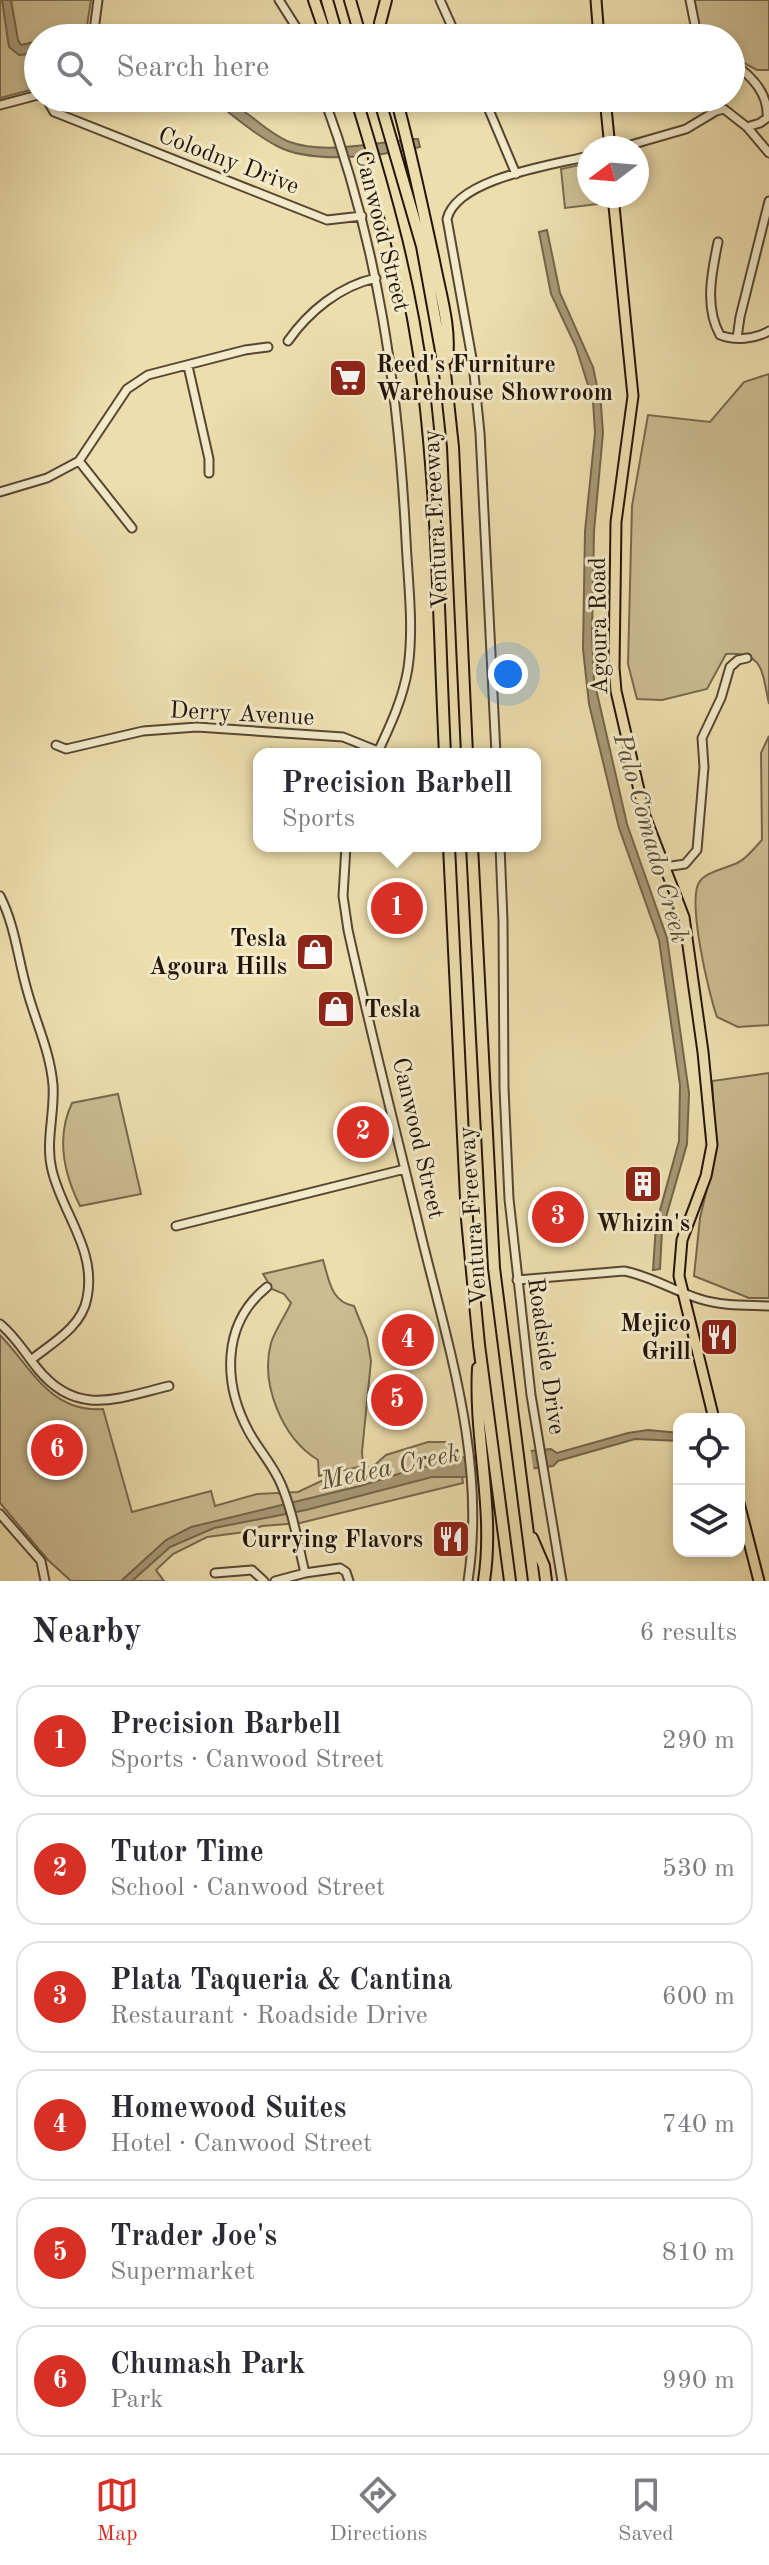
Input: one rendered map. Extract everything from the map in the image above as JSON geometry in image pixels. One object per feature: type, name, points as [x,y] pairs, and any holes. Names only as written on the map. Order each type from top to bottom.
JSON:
[{"type":"highway","points":[[314,0],[322,24]]},
{"type":"highway","points":[[327,0],[334,24]]},
{"type":"highway","points":[[350,0],[357,24]]},
{"type":"highway","points":[[380,24],[386,0]]},
{"type":"highway","name":"Ventura Freeway","points":[[360,112],[405,273],[423,382],[445,748]]},
{"type":"highway","name":"Ventura Freeway","points":[[383,112],[422,246],[445,373],[453,447],[467,748]]},
{"type":"highway","points":[[400,112],[412,157],[449,342],[445,373]]},
{"type":"highway","name":"Ventura Freeway","points":[[449,852],[467,1219],[487,1441],[497,1479],[510,1581]]},
{"type":"highway","name":"Ventura Freeway","points":[[472,852],[489,1202],[501,1337],[534,1581]]},
{"type":"highway","points":[[484,1581],[487,1556],[478,1482],[487,1441]]},
{"type":"highway","points":[[527,1526],[544,1566],[546,1581]]},
{"type":"main road","points":[[596,0],[598,24]]},
{"type":"main road","points":[[606,112],[609,136]]},
{"type":"main road","name":"Agoura Road","points":[[614,208],[633,396],[616,522],[614,668],[616,691],[645,816],[684,917],[712,1126],[710,1162],[680,1253],[682,1292],[712,1413]]},
{"type":"main road","points":[[745,1531],[756,1581]]},
{"type":"main road","points":[[745,1545],[756,1581]]},
{"type":"street","points":[[95,24],[98,0]]},
{"type":"street","points":[[279,0],[294,24]]},
{"type":"street","points":[[440,0],[451,24]]},
{"type":"street","points":[[690,0],[695,24]]},
{"type":"street","points":[[745,74],[759,87],[767,101],[767,118],[747,127]]},
{"type":"street","points":[[0,105],[24,99]]},
{"type":"street","name":"Colodny Drive","points":[[54,112],[327,220],[362,216]]},
{"type":"street","name":"Canwood Street","points":[[329,112],[362,216],[376,278],[398,416],[410,630],[405,682],[396,713],[380,748]]},
{"type":"street","points":[[490,112],[516,174]]},
{"type":"street","points":[[649,140],[686,129],[715,112]]},
{"type":"street","points":[[728,112],[768,150]]},
{"type":"street","points":[[496,748],[480,433],[473,364],[447,226],[449,211],[458,200],[480,186],[577,159]]},
{"type":"street","points":[[737,338],[769,201]]},
{"type":"street","points":[[718,242],[711,282],[713,315],[720,335],[751,338],[769,331]]},
{"type":"street","points":[[288,341],[300,324],[343,289],[376,278]]},
{"type":"street","points":[[0,492],[47,478],[79,461],[132,385],[156,371],[268,347]]},
{"type":"street","points":[[188,366],[209,459],[209,473]]},
{"type":"street","points":[[79,461],[132,528]]},
{"type":"street","points":[[665,867],[685,864],[697,850],[704,767],[702,738],[721,698],[730,667],[738,660],[747,658]]},
{"type":"street","name":"Derry Avenue","points":[[56,745],[66,749],[143,731],[208,728],[343,737],[369,748]]},
{"type":"street","name":"Canwood Street","points":[[345,852],[345,914],[450,1348],[469,1453],[478,1482],[468,1581]]},
{"type":"street","name":"Roadside Drive","points":[[500,852],[504,1103],[509,1199],[543,1473],[562,1581]]},
{"type":"street","points":[[0,896],[49,1058],[53,1087],[49,1150],[51,1169],[78,1232],[89,1283],[84,1310],[76,1322],[31,1360]]},
{"type":"street","points":[[176,1226],[405,1169]]},
{"type":"street","points":[[517,1280],[624,1271],[714,1303],[769,1306]]},
{"type":"street","points":[[267,1287],[239,1322],[232,1340],[229,1363],[234,1394],[247,1429],[285,1494],[305,1573]]},
{"type":"street","points":[[0,1324],[57,1390],[72,1398],[88,1401],[119,1398],[169,1386]]},
{"type":"street","points":[[0,1514],[41,1561],[46,1578]]},
{"type":"street","points":[[275,1581],[340,1568],[346,1572],[349,1581]]},
{"type":"street","points":[[215,1573],[252,1570],[264,1581]]},
{"type":"shaded area","points":[[0,0],[91,0],[87,24],[24,24],[24,92],[0,98]]},
{"type":"shaded area","points":[[2,0],[11,0],[18,40],[24,44],[24,54],[19,55],[9,47]]},
{"type":"shaded area","points":[[694,0],[769,0],[769,70],[757,70],[745,64],[745,24],[699,24]]},
{"type":"shaded area","points":[[228,112],[245,112],[280,137],[304,146],[335,148],[418,139],[420,147],[328,157],[292,152],[260,136]]},
{"type":"shaded area","points":[[577,166],[577,207],[565,208],[561,169]]},
{"type":"shaded area","points":[[547,230],[560,293],[593,367],[601,405],[603,433],[594,531],[594,680],[627,824],[667,938],[689,1093],[687,1144],[662,1231],[660,1269],[653,1270],[656,1225],[679,1141],[680,1085],[659,940],[619,828],[589,704],[583,649],[585,531],[595,433],[593,401],[576,347],[551,294],[539,232]]},
{"type":"shaded area","points":[[769,374],[769,704],[759,666],[748,656],[738,654],[726,654],[707,689],[662,700],[637,699],[628,664],[632,506],[648,415],[710,422],[744,382]]},
{"type":"shaded area","points":[[769,736],[769,1025],[738,1027],[717,1017],[713,1006],[700,947],[696,891],[700,881],[742,860],[762,840],[761,753]]},
{"type":"shaded area","points":[[769,1073],[769,1298],[749,1298],[694,1276],[700,1218],[716,1151],[712,1081]]},
{"type":"shaded area","points":[[118,1094],[141,1194],[80,1206],[64,1155],[67,1116],[72,1103]]},
{"type":"shaded area","points":[[323,1260],[336,1295],[346,1304],[354,1306],[367,1338],[371,1361],[363,1466],[319,1476],[318,1460],[305,1450],[284,1424],[272,1392],[268,1359],[271,1343],[291,1303],[284,1294],[272,1289],[263,1274]]},
{"type":"shaded area","points":[[0,1335],[55,1396],[69,1404],[103,1409],[132,1512],[211,1491],[215,1506],[257,1494],[298,1492],[332,1476],[361,1471],[386,1455],[428,1442],[446,1442],[458,1449],[463,1483],[300,1523],[262,1526],[245,1532],[207,1537],[173,1554],[156,1570],[164,1581],[71,1581],[48,1560],[0,1503]]},
{"type":"shaded area","points":[[648,1430],[673,1432],[673,1441],[635,1439],[558,1461],[553,1466],[463,1477],[432,1477],[306,1510],[214,1528],[170,1547],[132,1581],[121,1581],[166,1540],[191,1527],[364,1485],[417,1468],[444,1464],[454,1458],[551,1449],[557,1453]]},
{"type":"pier","points":[[530,1447],[534,1472],[481,1479],[479,1451]]},
{"type":"place","name":"Reed's Furniture Warehouse Showroom","points":[[348,378]]},
{"type":"place","name":"Precision Barbell","points":[[397,908]]},
{"type":"place","name":"Tesla Agoura Hills","points":[[315,952]]},
{"type":"place","name":"Tesla","points":[[336,1009]]},
{"type":"place","name":"Tutor Time","points":[[363,1132]]},
{"type":"place","name":"Whizin's","points":[[643,1184]]},
{"type":"place","name":"Plata Taqueria & Cantina","points":[[558,1217]]},
{"type":"place","name":"Mejico Grill","points":[[719,1337]]},
{"type":"place","name":"Homewood Suites","points":[[408,1340]]},
{"type":"place","name":"Trader Joe's","points":[[397,1400]]},
{"type":"place","name":"Chumash Park","points":[[57,1450]]},
{"type":"place","name":"Currying Flavors","points":[[451,1539]]},
{"type":"water label","name":"Palo Comado Creek","points":[[652,838]]},
{"type":"water label","name":"Medea Creek","points":[[390,1466]]}]
